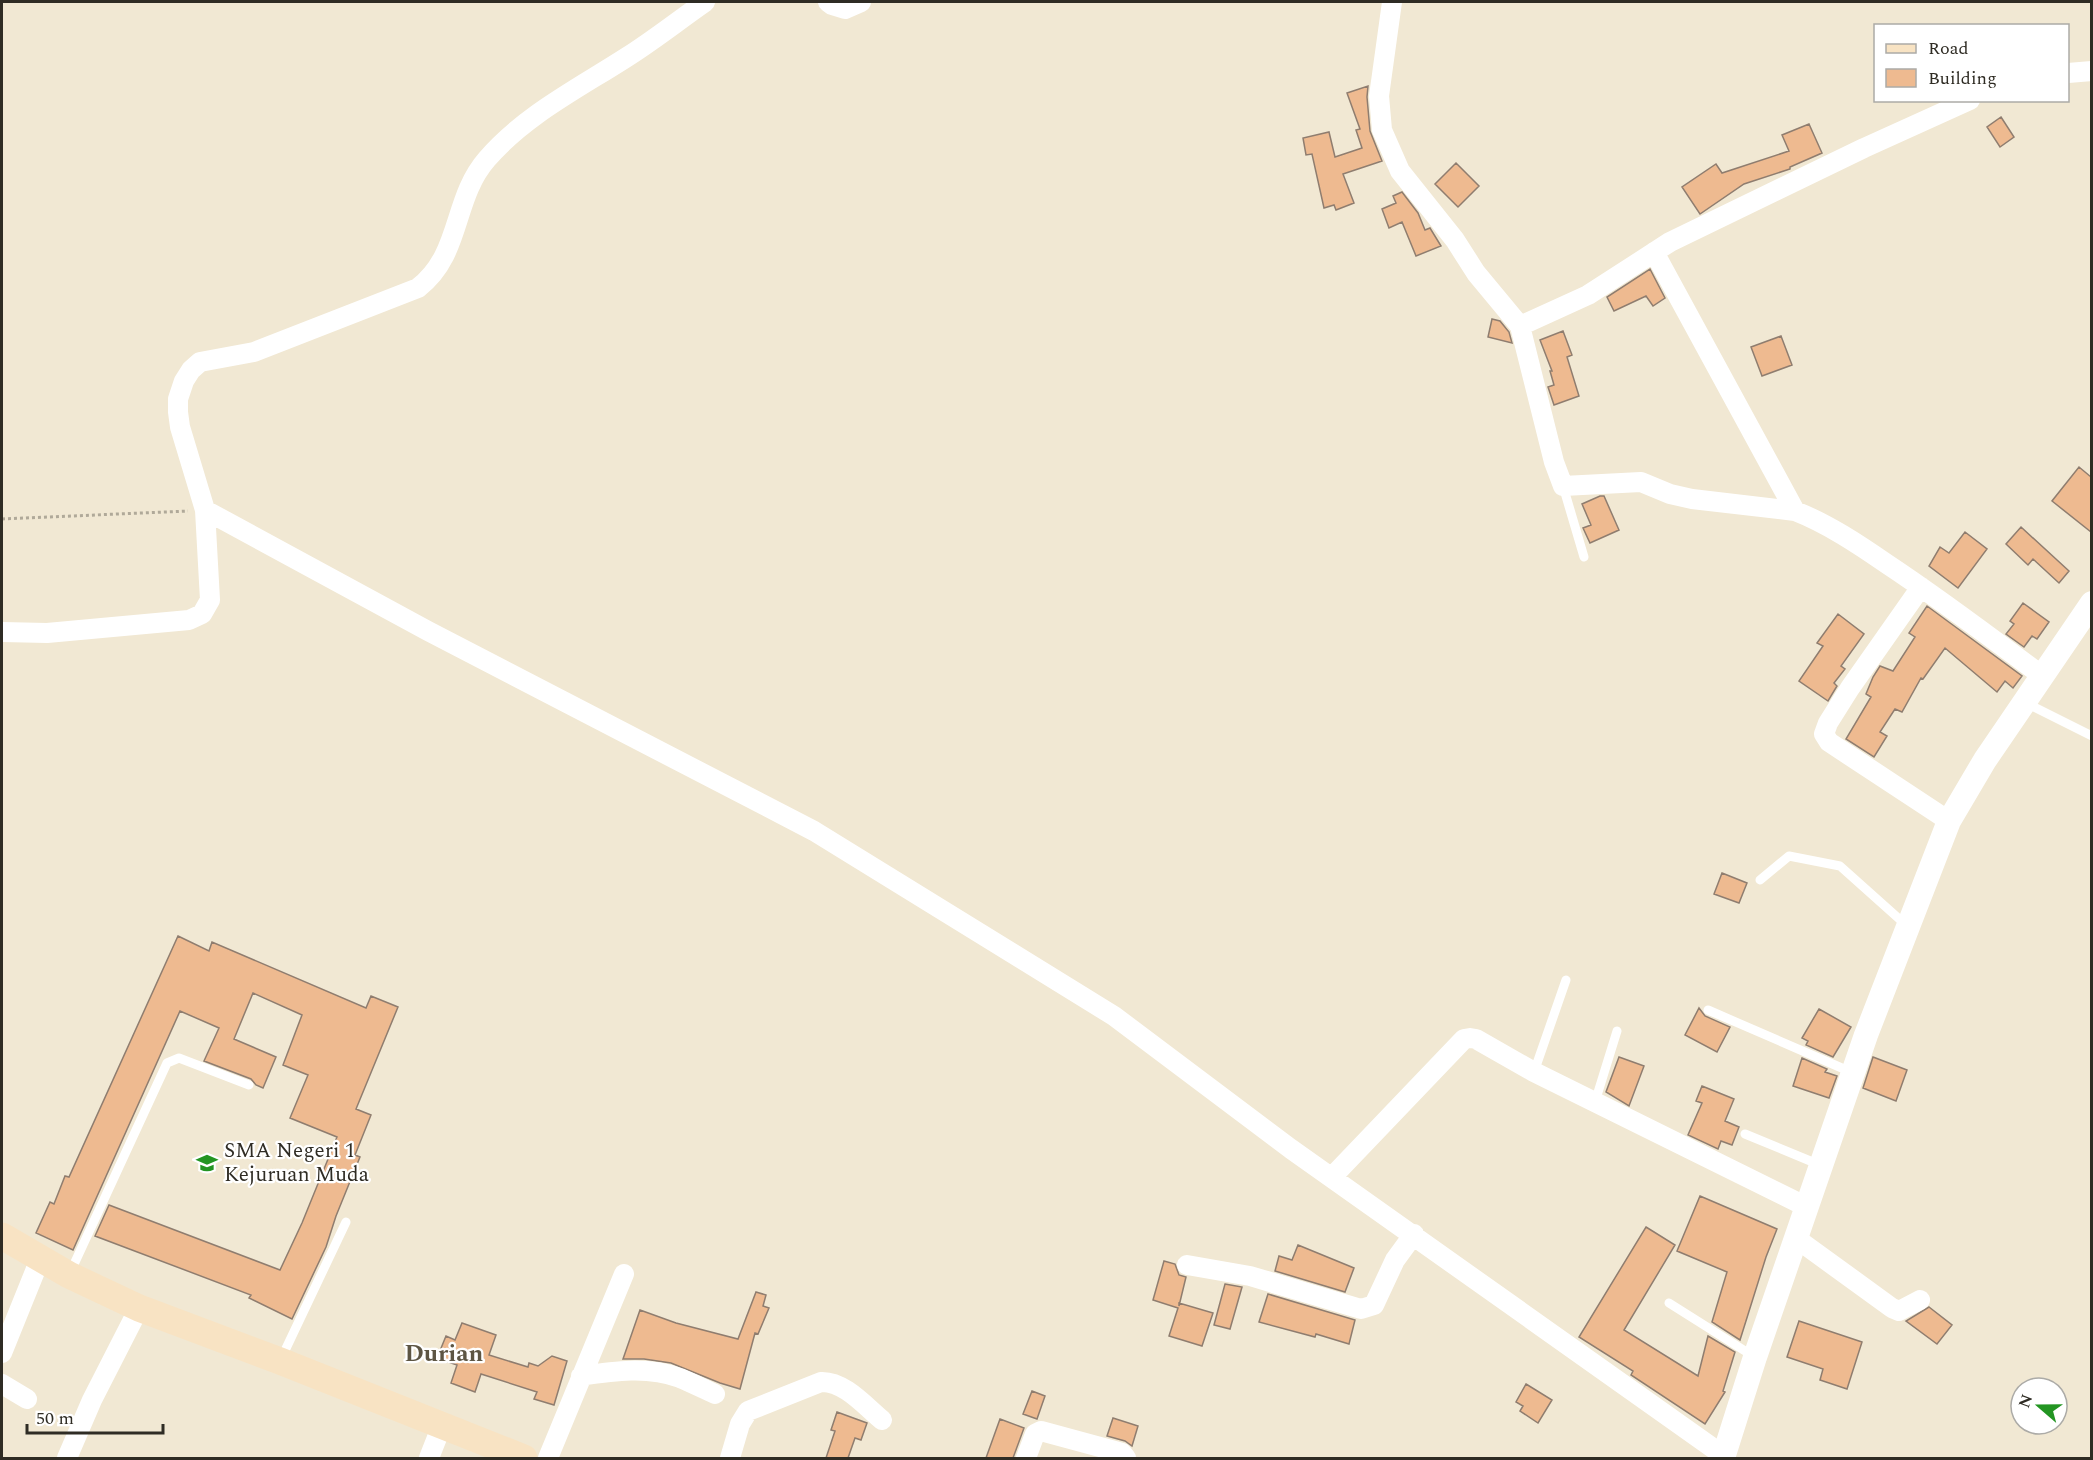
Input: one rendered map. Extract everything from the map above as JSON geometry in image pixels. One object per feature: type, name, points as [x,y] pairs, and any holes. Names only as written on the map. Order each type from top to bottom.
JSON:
[{"type":"main road","points":[[2,1236],[69,1275],[139,1308],[280,1361],[524,1458]]},
{"type":"street","points":[[2,632],[47,633],[196,618],[210,600],[205,510],[180,428],[178,412],[178,399],[184,381],[191,370],[200,362],[254,352],[418,288],[436,271],[446,255],[467,191],[474,176],[488,158],[545,108],[630,55],[705,2]]},
{"type":"street","points":[[828,2],[845,9],[861,2]]},
{"type":"street","points":[[1392,2],[1379,96],[1382,130],[1400,171],[1455,240],[1476,273],[1520,326],[1554,462],[1563,486],[1641,482],[1670,494],[1692,499],[1795,512],[1850,539],[1921,587],[2041,675]]},
{"type":"street","points":[[2069,74],[2091,71]]},
{"type":"street","points":[[1520,326],[1588,295],[1670,242],[1864,148],[1966,102]]},
{"type":"street","points":[[1654,252],[1795,512]]},
{"type":"street","points":[[205,510],[428,631],[814,831],[1113,1016],[1291,1149],[1414,1234],[1724,1457],[1755,1357],[1853,1073],[1907,926],[1949,821],[1985,760],[2091,603]]},
{"type":"street","points":[[1921,587],[1850,688],[1828,723],[1824,734],[1829,742],[1949,821]]},
{"type":"street","points":[[1332,1177],[1464,1039],[1470,1038],[1807,1207]]},
{"type":"street","points":[[1187,1265],[1250,1276],[1361,1309],[1370,1308],[1374,1305],[1395,1260],[1414,1234]]},
{"type":"street","points":[[1797,1239],[1892,1308],[1899,1311],[1920,1300]]},
{"type":"street","points":[[2,1353],[40,1259]]},
{"type":"street","points":[[548,1458],[624,1274]]},
{"type":"street","points":[[67,1458],[92,1400],[139,1308]]},
{"type":"street","points":[[581,1376],[619,1370],[659,1373],[679,1378],[715,1394]]},
{"type":"street","points":[[730,1458],[740,1424],[748,1411],[820,1382],[832,1383],[842,1388],[882,1420]]},
{"type":"street","points":[[2,1384],[27,1399]]},
{"type":"street","points":[[429,1458],[442,1425]]},
{"type":"street","points":[[1026,1458],[1035,1434],[1041,1431],[1122,1453],[1126,1458]]},
{"type":"lane","points":[[1563,486],[1584,557]]},
{"type":"lane","points":[[2024,702],[2091,736]]},
{"type":"lane","points":[[1760,880],[1789,856],[1831,863],[1845,870],[1907,926]]},
{"type":"lane","points":[[1534,1072],[1566,980]]},
{"type":"lane","points":[[1708,1010],[1853,1073]]},
{"type":"lane","points":[[1595,1102],[1617,1031]]},
{"type":"lane","points":[[69,1275],[167,1063],[179,1058],[249,1085]]},
{"type":"lane","points":[[1745,1134],[1822,1166]]},
{"type":"lane","points":[[280,1361],[346,1221]]},
{"type":"lane","points":[[1669,1304],[1755,1357]]},
{"type":"path","points":[[2,519],[205,510]]},
{"type":"building","points":[[1368,86],[1370,131],[1382,161],[1343,174],[1354,203],[1336,210],[1334,205],[1324,208],[1312,154],[1306,155],[1303,138],[1329,132],[1335,157],[1362,148],[1356,130],[1360,129],[1347,93]]},
{"type":"building","points":[[2001,117],[2014,137],[2000,147],[1987,127]]},
{"type":"building","points":[[1809,124],[1822,153],[1790,169],[1744,184],[1700,214],[1682,187],[1716,164],[1722,173],[1789,151],[1782,135]]},
{"type":"building","points":[[1456,163],[1479,186],[1458,207],[1435,184]]},
{"type":"building","points":[[1402,192],[1418,213],[1425,230],[1430,228],[1441,246],[1416,256],[1402,222],[1389,228],[1382,209],[1396,203],[1393,196]]},
{"type":"building","points":[[1650,269],[1665,298],[1653,306],[1646,296],[1614,311],[1607,297]]},
{"type":"building","points":[[1492,319],[1500,321],[1509,332],[1512,343],[1488,337]]},
{"type":"building","points":[[1563,331],[1572,355],[1567,357],[1579,396],[1554,405],[1548,387],[1554,385],[1550,371],[1552,371],[1540,340]]},
{"type":"building","points":[[1781,336],[1792,365],[1762,376],[1751,347]]},
{"type":"building","points":[[2079,467],[2091,477],[2091,532],[2052,501]]},
{"type":"building","points":[[1604,496],[1619,530],[1590,543],[1583,528],[1591,525],[1582,504]]},
{"type":"building","points":[[2021,527],[2069,571],[2059,583],[2033,559],[2028,565],[2006,544]]},
{"type":"building","points":[[1965,532],[1987,549],[1958,588],[1929,566],[1940,547],[1949,553]]},
{"type":"building","points":[[2023,603],[2049,622],[2037,639],[2032,636],[2024,647],[2006,634],[2014,624],[2010,621]]},
{"type":"building","points":[[1927,606],[2022,676],[2013,688],[2005,681],[1997,692],[1945,648],[1923,679],[1921,678],[1902,712],[1895,709],[1880,732],[1887,736],[1874,757],[1846,739],[1871,697],[1866,694],[1873,677],[1880,666],[1893,671],[1915,637],[1909,633]]},
{"type":"building","points":[[1838,614],[1864,634],[1841,666],[1845,669],[1834,683],[1837,686],[1828,701],[1799,681],[1823,646],[1817,643]]},
{"type":"building","points":[[1722,873],[1747,883],[1739,903],[1714,894]]},
{"type":"building","points":[[178,936],[209,951],[212,942],[366,1008],[371,996],[398,1007],[356,1109],[371,1115],[355,1155],[360,1157],[326,1247],[292,1319],[249,1298],[251,1295],[95,1236],[109,1205],[280,1270],[337,1137],[290,1118],[308,1075],[283,1065],[302,1015],[253,993],[234,1039],[276,1057],[263,1088],[251,1079],[204,1061],[219,1028],[180,1011],[73,1250],[36,1233],[50,1202],[54,1204],[65,1176],[69,1177]]},
{"type":"building","points":[[1699,1008],[1705,1016],[1730,1027],[1717,1052],[1685,1035]]},
{"type":"building","points":[[1819,1009],[1851,1027],[1833,1057],[1806,1045],[1808,1041],[1802,1038]]},
{"type":"building","points":[[1619,1057],[1644,1066],[1629,1106],[1606,1092]]},
{"type":"building","points":[[1873,1057],[1907,1070],[1896,1101],[1863,1088]]},
{"type":"building","points":[[1802,1058],[1827,1069],[1825,1072],[1837,1076],[1829,1098],[1793,1086]]},
{"type":"building","points":[[1702,1086],[1734,1099],[1725,1121],[1739,1127],[1732,1145],[1721,1141],[1718,1149],[1688,1135],[1702,1103],[1696,1101]]},
{"type":"building","points":[[1700,1196],[1777,1229],[1740,1340],[1712,1322],[1727,1272],[1677,1251]]},
{"type":"building","points":[[1646,1227],[1675,1245],[1624,1330],[1698,1376],[1708,1336],[1735,1352],[1723,1391],[1725,1392],[1705,1424],[1631,1375],[1633,1371],[1579,1337]]},
{"type":"building","points":[[1298,1245],[1354,1268],[1345,1292],[1275,1271],[1279,1256],[1292,1260]]},
{"type":"building","points":[[1164,1261],[1175,1264],[1179,1275],[1186,1277],[1180,1303],[1213,1313],[1202,1346],[1169,1336],[1178,1308],[1153,1300]]},
{"type":"building","points":[[1225,1284],[1242,1287],[1230,1329],[1214,1325]]},
{"type":"building","points":[[756,1292],[766,1295],[763,1306],[769,1308],[758,1334],[755,1333],[740,1389],[671,1363],[623,1359],[640,1310],[676,1323],[738,1339]]},
{"type":"building","points":[[1268,1294],[1355,1320],[1349,1344],[1316,1334],[1315,1337],[1259,1322]]},
{"type":"building","points":[[1929,1307],[1952,1325],[1937,1344],[1906,1321]]},
{"type":"building","points":[[1799,1321],[1862,1342],[1847,1389],[1820,1380],[1823,1369],[1787,1357]]},
{"type":"building","points":[[462,1323],[496,1335],[489,1355],[528,1367],[529,1363],[538,1366],[552,1356],[567,1361],[554,1405],[534,1399],[537,1392],[481,1374],[475,1392],[451,1383],[457,1365],[437,1358],[446,1336],[455,1340]]},
{"type":"building","points":[[1526,1384],[1552,1400],[1538,1423],[1520,1411],[1523,1406],[1516,1402]]},
{"type":"building","points":[[1032,1391],[1045,1396],[1037,1419],[1023,1414]]},
{"type":"building","points":[[837,1412],[867,1423],[861,1440],[855,1438],[848,1458],[826,1458],[835,1431],[831,1430]]},
{"type":"building","points":[[1113,1418],[1138,1426],[1132,1446],[1125,1441],[1107,1436]]},
{"type":"building","points":[[1000,1419],[1024,1428],[1013,1458],[986,1458]]},
{"type":"place","name":"SMA Negeri 1 Kejuruan Muda","points":[[207,1163]]},
{"type":"district","name":"Durian","points":[[444,1354]]}]
